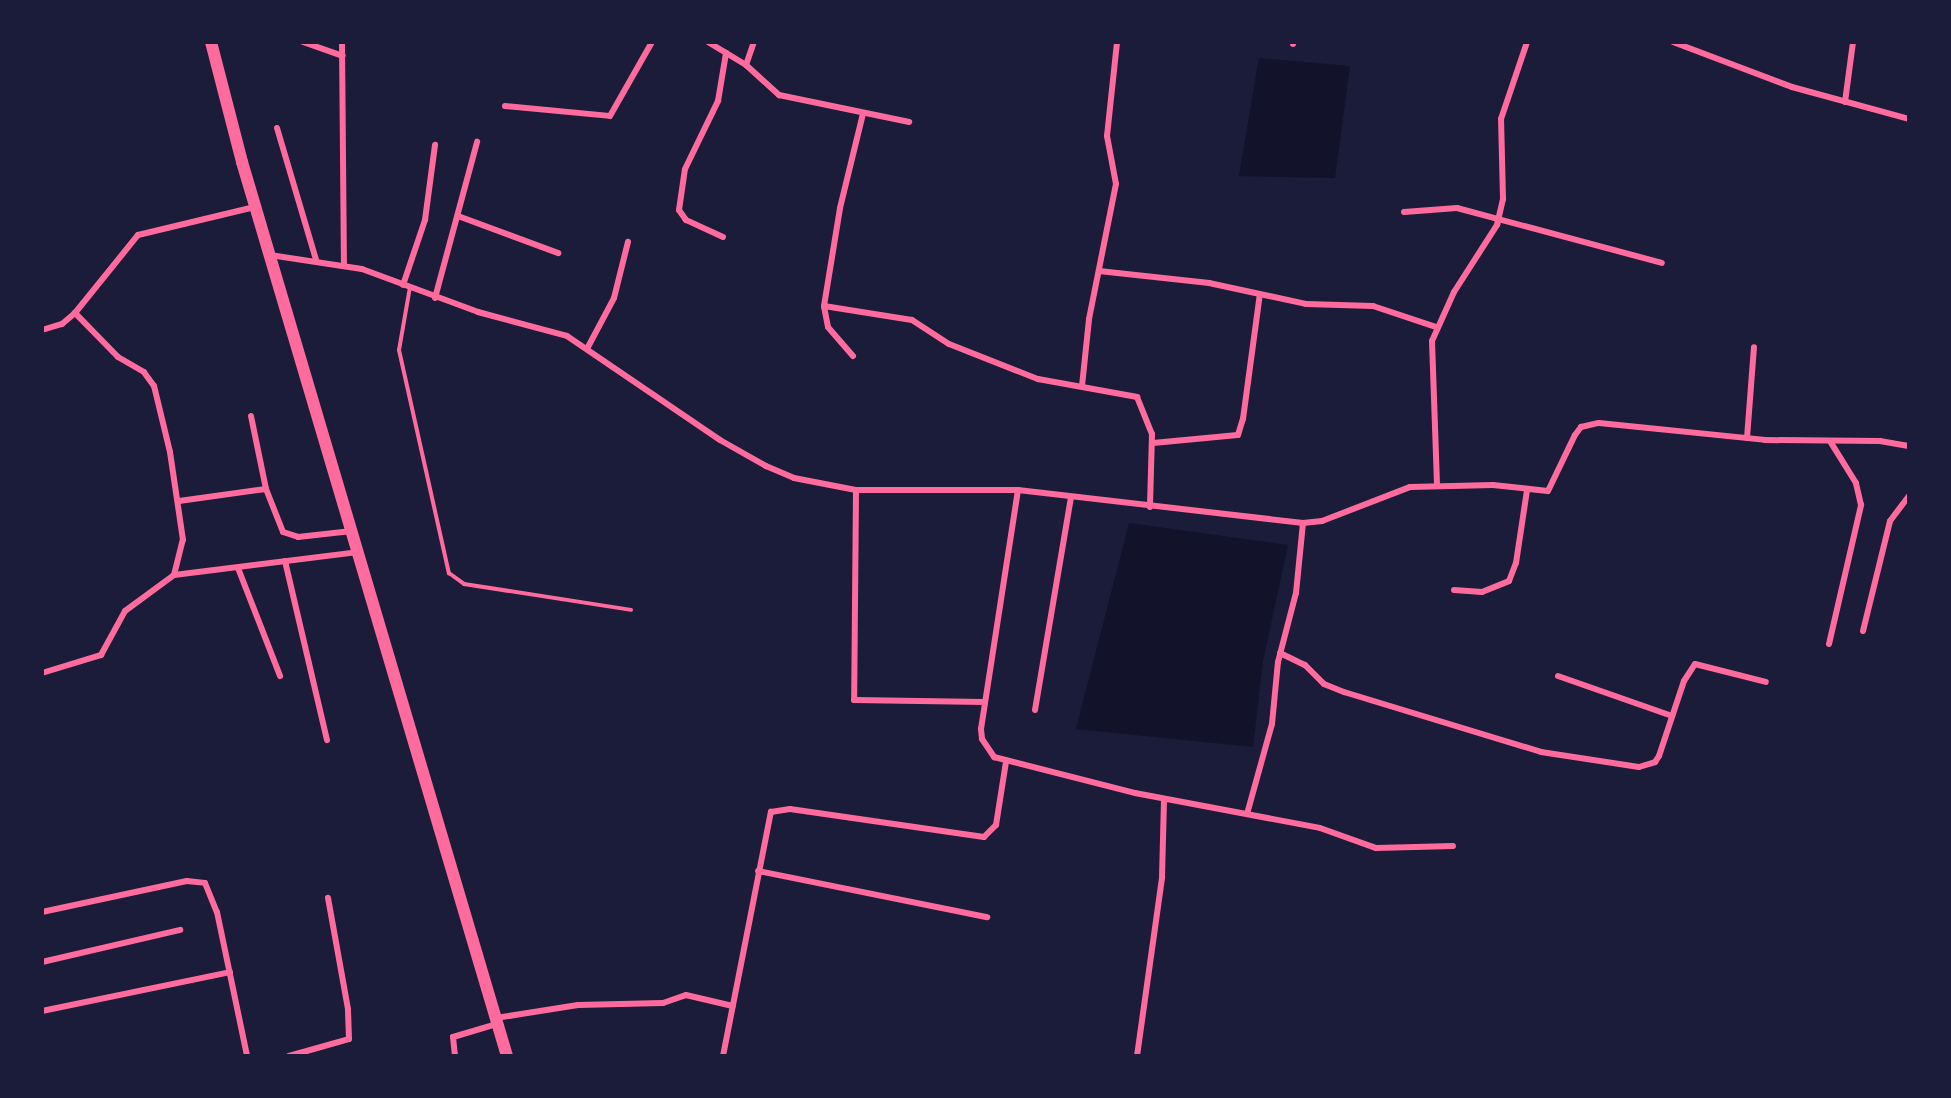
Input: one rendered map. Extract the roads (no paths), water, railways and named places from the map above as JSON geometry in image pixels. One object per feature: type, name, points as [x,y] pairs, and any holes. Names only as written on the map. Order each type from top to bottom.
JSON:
[{"type":"main road","points":[[211,42],[255,207],[507,1056]]},
{"type":"street","points":[[303,42],[343,56]]},
{"type":"street","points":[[342,42],[344,265]]},
{"type":"street","points":[[505,106],[610,116],[652,42]]},
{"type":"street","points":[[708,42],[746,65],[779,95],[909,122]]},
{"type":"street","points":[[746,65],[754,42]]},
{"type":"street","points":[[1082,386],[1099,271],[1116,184],[1107,136],[1117,42]]},
{"type":"street","points":[[1437,484],[1430,368],[1436,327],[1499,219],[1503,198],[1501,119],[1527,42]]},
{"type":"street","points":[[1673,42],[1792,87],[1909,119]]},
{"type":"street","points":[[1845,102],[1852,42]]},
{"type":"street","points":[[723,237],[686,220],[679,210],[685,169],[717,101],[726,53]]},
{"type":"street","points":[[853,356],[828,327],[824,306],[840,208],[863,114]]},
{"type":"street","points":[[277,128],[316,260]]},
{"type":"street","points":[[435,298],[477,142]]},
{"type":"street","points":[[402,285],[425,220],[435,145]]},
{"type":"street","points":[[42,330],[62,324],[75,313],[138,235],[255,207]]},
{"type":"street","points":[[1404,212],[1457,208],[1662,263]]},
{"type":"street","points":[[458,216],[558,253]]},
{"type":"street","points":[[588,347],[614,298],[628,242]]},
{"type":"street","points":[[270,255],[344,265],[410,287],[435,298],[567,336],[588,347],[720,440],[766,466],[794,478],[856,490],[1018,490],[1071,498],[1303,523],[1322,521],[1410,487],[1437,484],[1493,485],[1542,492],[1553,487],[1570,444],[1587,424],[1747,438],[1880,441],[1909,446]]},
{"type":"street","points":[[1099,271],[1209,283],[1320,306],[1373,306],[1436,327]]},
{"type":"street","points":[[1153,443],[1238,435],[1244,419],[1260,294]]},
{"type":"street","points":[[824,306],[921,323],[949,344],[1038,379],[1137,397],[1147,417],[1153,443],[1150,507]]},
{"type":"street","points":[[75,313],[118,357],[149,376],[170,452],[184,528],[174,575]]},
{"type":"street","points":[[1747,438],[1754,347]]},
{"type":"street","points":[[251,416],[266,489],[277,525],[289,535],[352,531]]},
{"type":"street","points":[[1829,644],[1861,505],[1856,483],[1830,441]]},
{"type":"street","points":[[179,501],[266,489]]},
{"type":"street","points":[[856,490],[854,700],[984,702]]},
{"type":"street","points":[[1018,490],[984,702],[982,738],[994,757],[1006,762],[1164,799],[1334,832],[1376,848],[1453,846]]},
{"type":"street","points":[[1454,590],[1491,590],[1509,581],[1515,563],[1527,490]]},
{"type":"street","points":[[1863,631],[1890,521],[1909,496]]},
{"type":"street","points":[[1035,710],[1071,498]]},
{"type":"street","points":[[1247,814],[1272,724],[1280,652],[1296,593],[1303,523]]},
{"type":"street","points":[[42,673],[101,655],[124,611],[174,575],[359,552]]},
{"type":"street","points":[[285,561],[327,740]]},
{"type":"street","points":[[238,568],[280,676]]},
{"type":"street","points":[[1280,652],[1305,665],[1324,684],[1344,692],[1574,760],[1648,765],[1659,756],[1688,670],[1695,664],[1766,682]]},
{"type":"street","points":[[1558,676],[1672,716]]},
{"type":"street","points":[[723,1056],[768,819],[779,808],[984,837],[996,825],[1006,762]]},
{"type":"street","points":[[1137,1056],[1162,877],[1164,799]]},
{"type":"street","points":[[758,871],[987,917]]},
{"type":"street","points":[[42,912],[198,880],[210,890],[217,912],[247,1056]]},
{"type":"street","points":[[289,1056],[349,1039],[348,1009],[328,898]]},
{"type":"street","points":[[42,962],[180,930]]},
{"type":"street","points":[[42,1011],[230,972]]},
{"type":"street","points":[[455,1056],[453,1037],[497,1021],[578,1005],[663,1003],[686,995],[733,1006]]},
{"type":"lane","points":[[410,287],[399,350],[449,573],[464,584],[631,610]]}]
